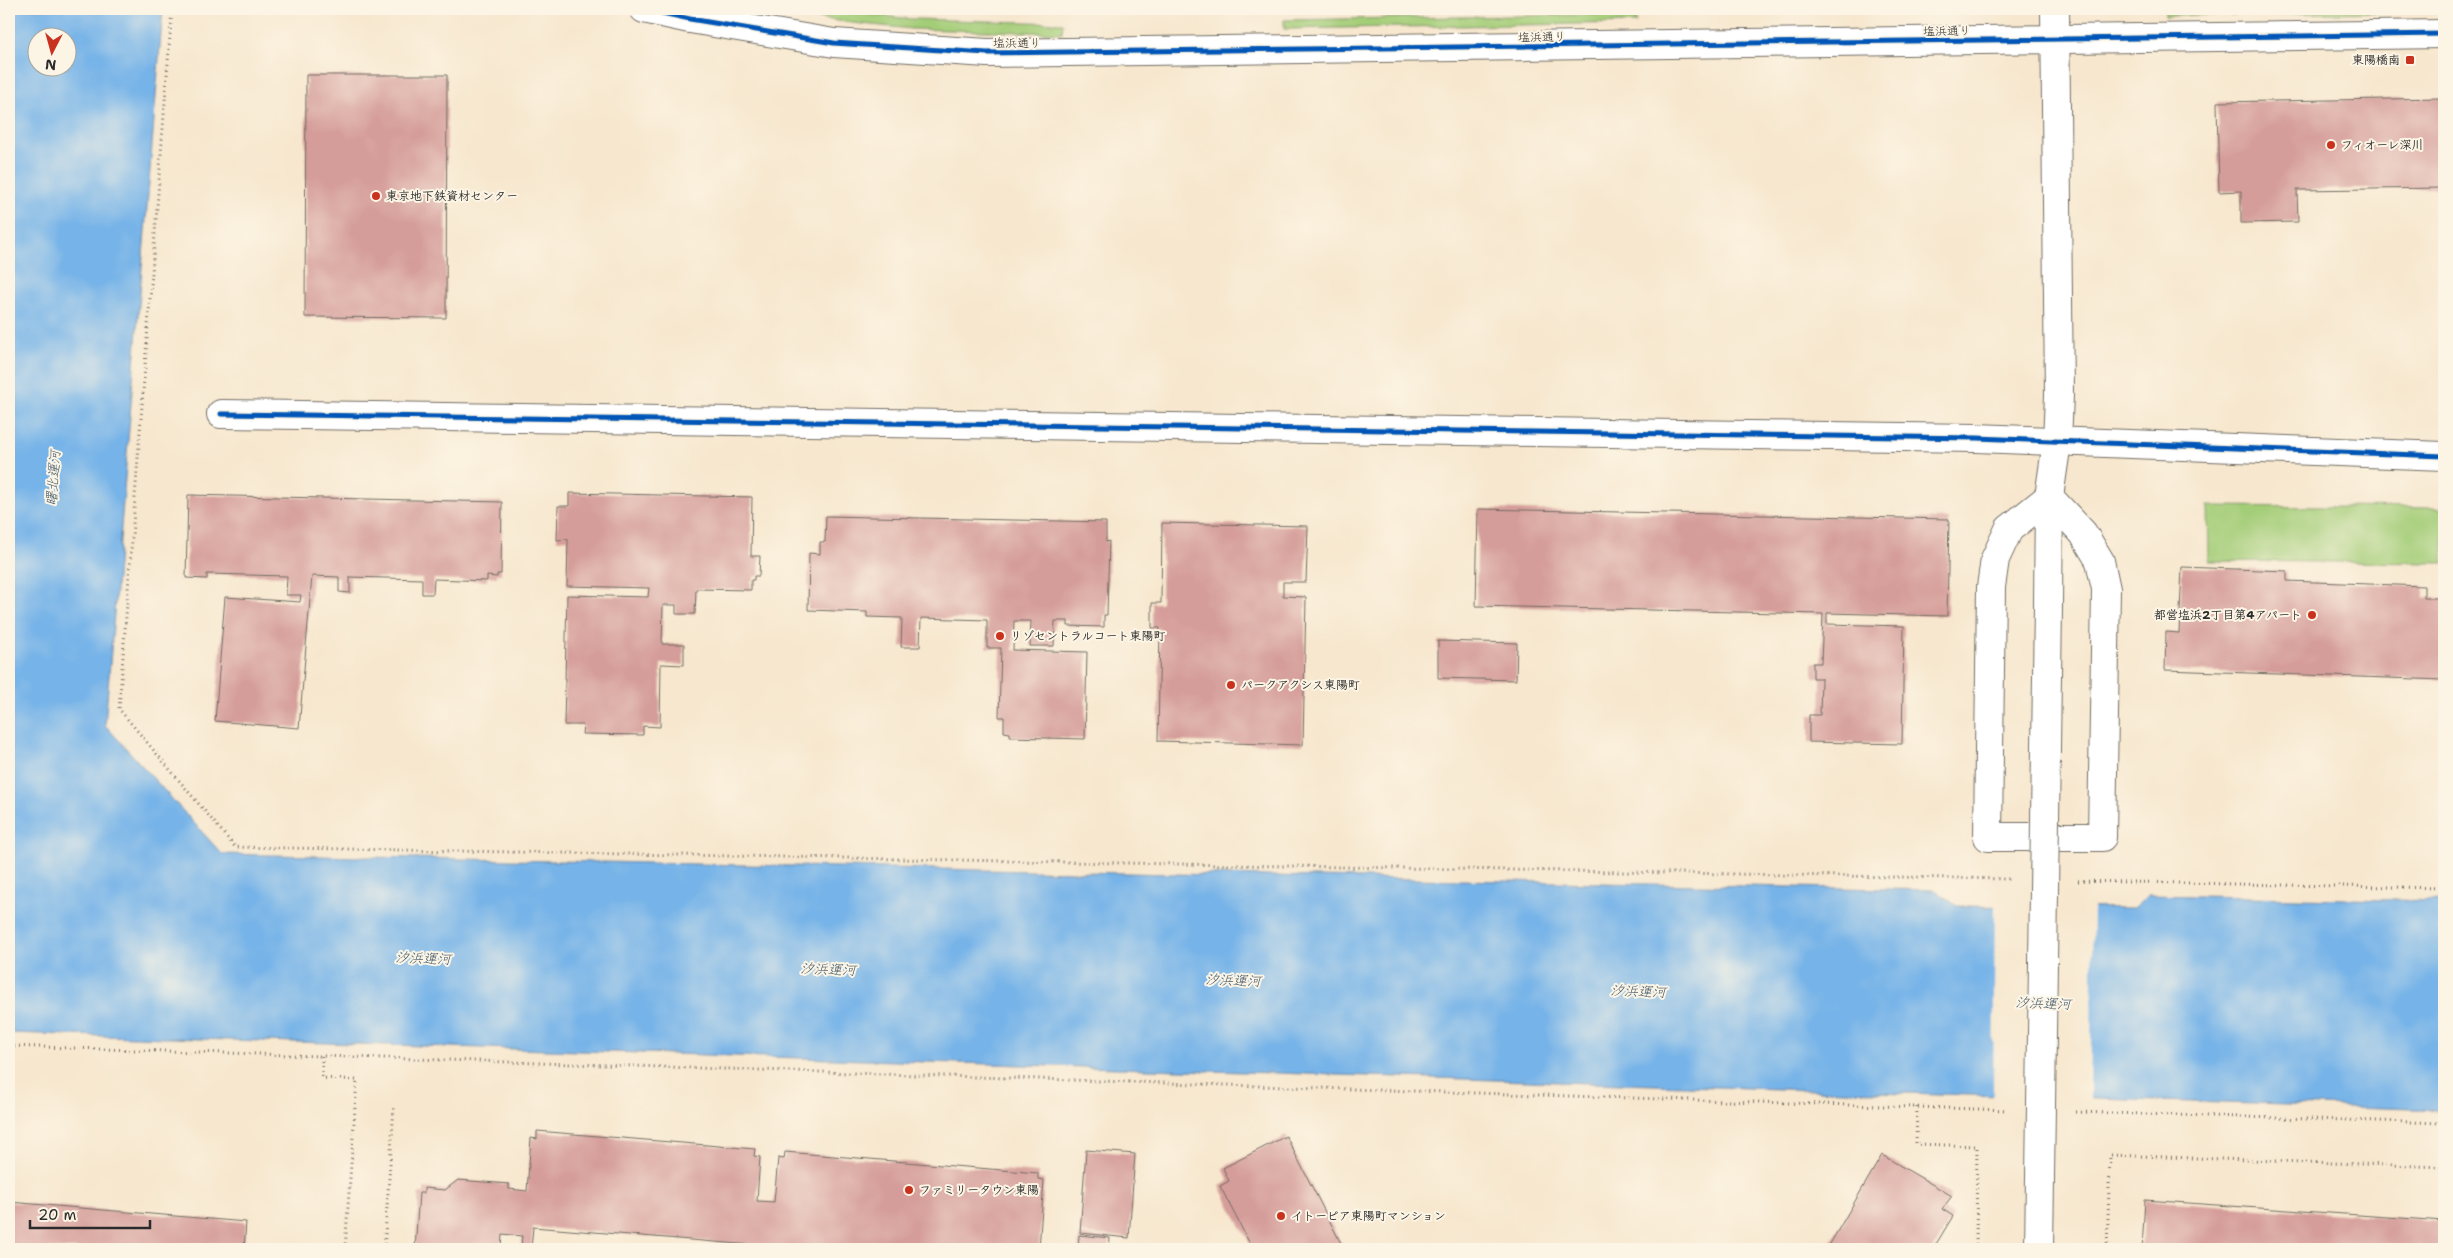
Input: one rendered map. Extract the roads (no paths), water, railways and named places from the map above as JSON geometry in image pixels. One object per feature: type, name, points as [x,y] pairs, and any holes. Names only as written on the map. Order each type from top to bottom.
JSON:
[{"type":"street","name":"塩浜通り","points":[[644,9],[690,20],[834,43],[987,53],[2444,34]]},
{"type":"street","points":[[2040,1249],[2049,498],[2057,442],[2056,9]]},
{"type":"street","points":[[221,414],[1937,438],[2444,456]]},
{"type":"street","points":[[2049,498],[2083,533],[2100,561],[2106,588],[2102,837],[1988,837],[1991,587],[1995,559],[2009,530],[2049,498]]},
{"type":"water","points":[[9,9],[163,9],[105,725],[222,854],[1935,890],[1957,906],[2134,908],[2148,895],[2444,901],[2444,1110],[9,1033]]},
{"type":"place","name":"東陽橋南","points":[[2410,60]]},
{"type":"place","name":"フィオーレ深川","points":[[2331,145]]},
{"type":"place","name":"東京地下鉄資材センター","points":[[376,196]]},
{"type":"place","name":"都営塩浜2丁目第4アパート","points":[[2312,615]]},
{"type":"place","name":"リゾセントラルコート東陽町","points":[[1000,636]]},
{"type":"place","name":"パークアクシス東陽町","points":[[1231,685]]},
{"type":"place","name":"ファミリータウン東陽","points":[[909,1190]]},
{"type":"place","name":"イトーピア東陽町マンション","points":[[1281,1216]]},
{"type":"water label","name":"曙北運河","points":[[53,478]]},
{"type":"water label","name":"汐浜運河","points":[[423,958]]},
{"type":"water label","name":"汐浜運河","points":[[828,969]]},
{"type":"water label","name":"汐浜運河","points":[[1233,980]]},
{"type":"water label","name":"汐浜運河","points":[[1638,991]]},
{"type":"water label","name":"汐浜運河","points":[[2043,1003]]}]
